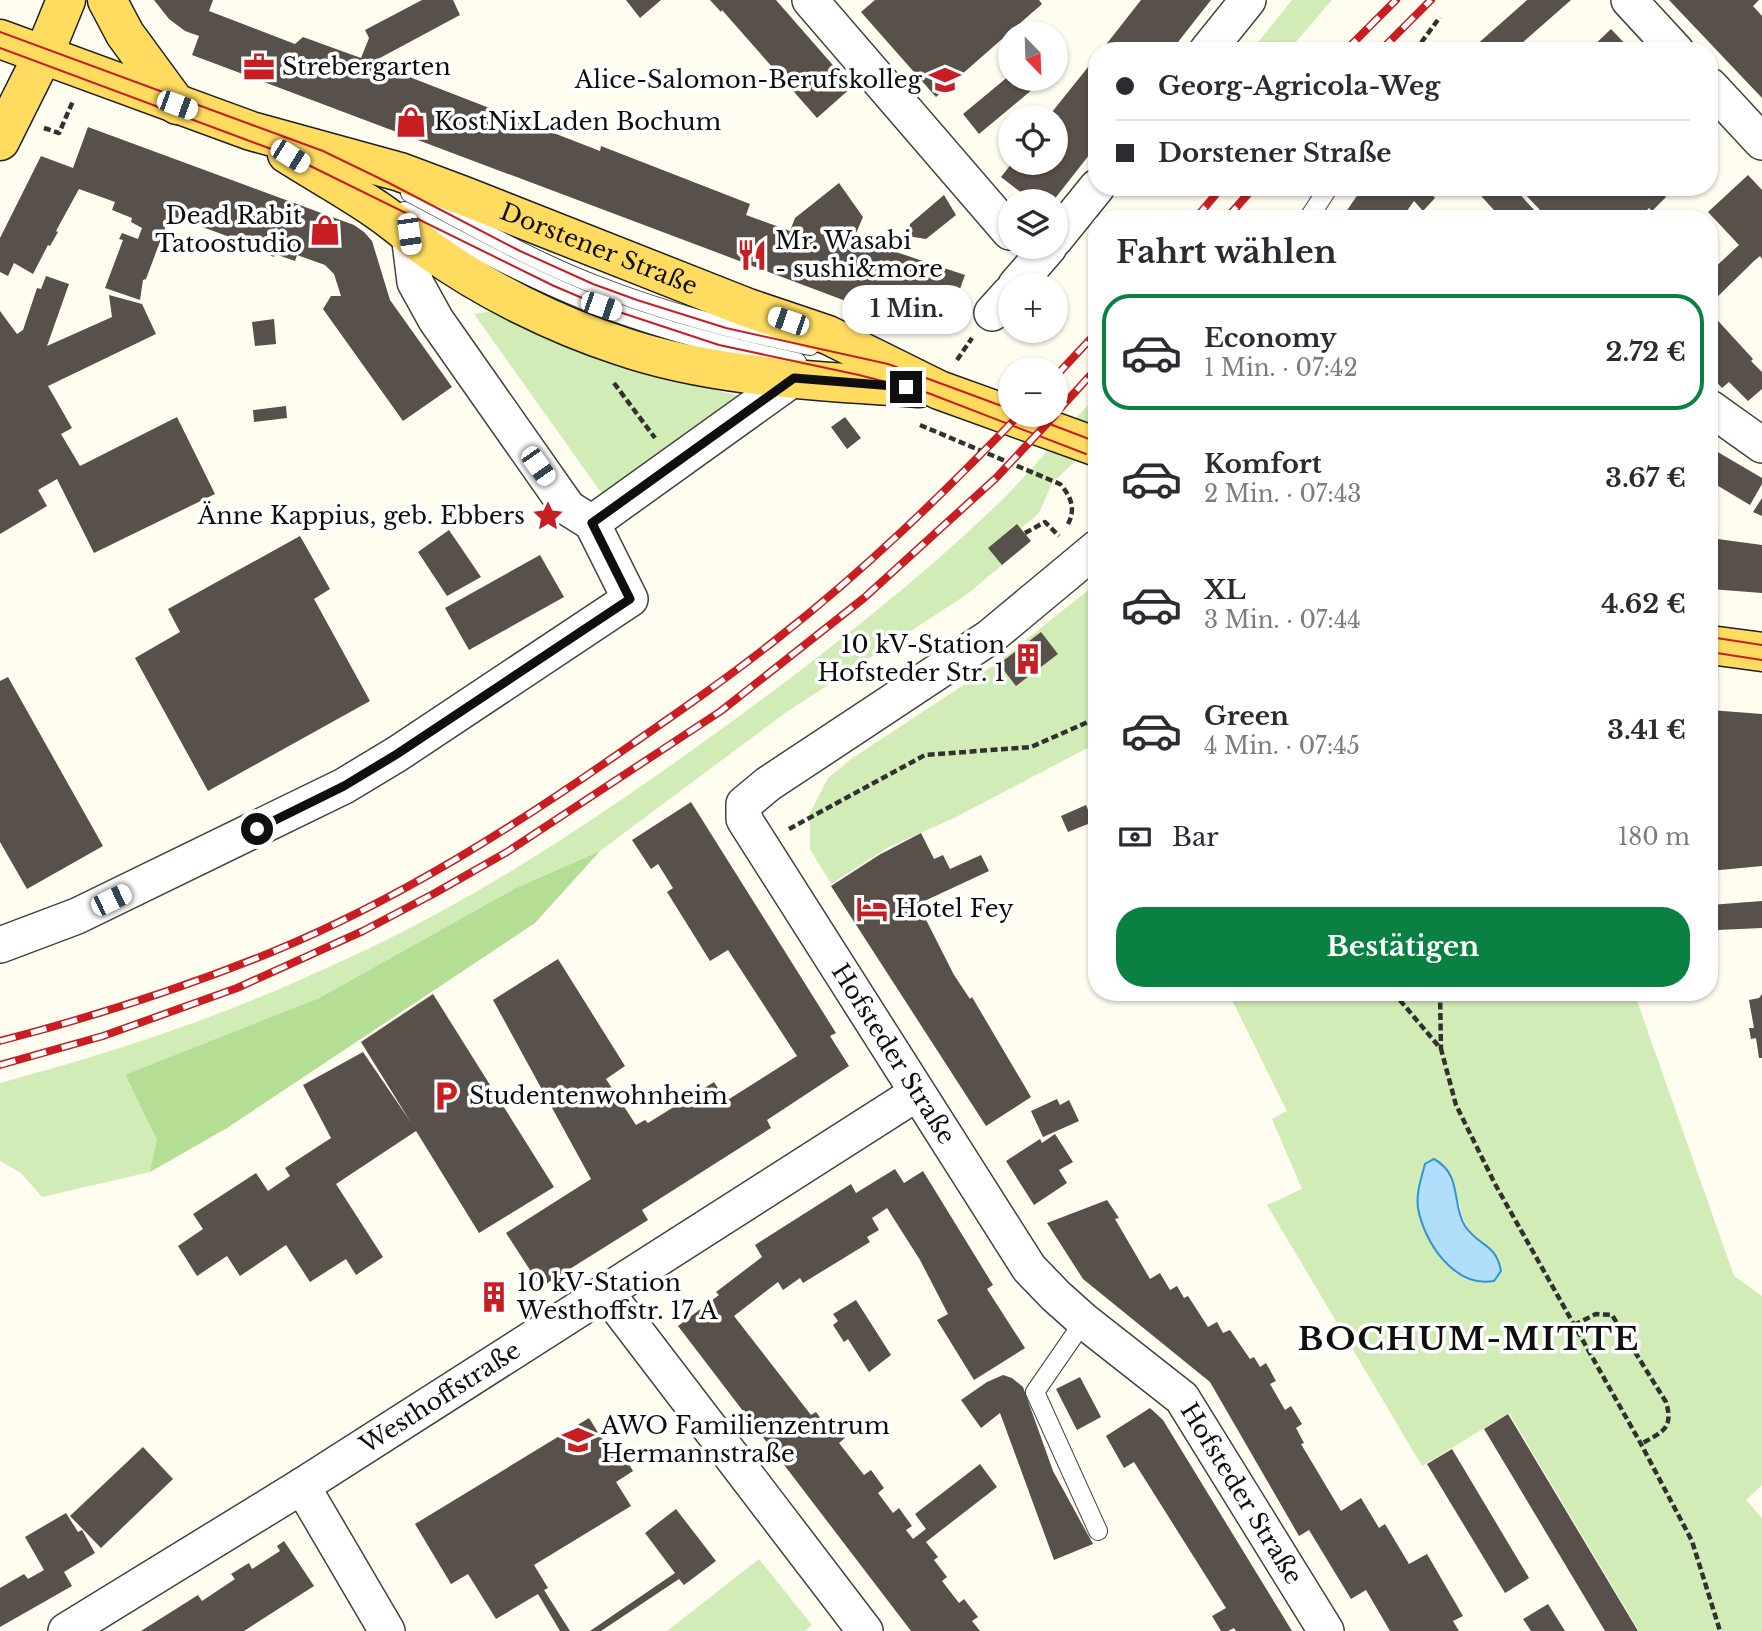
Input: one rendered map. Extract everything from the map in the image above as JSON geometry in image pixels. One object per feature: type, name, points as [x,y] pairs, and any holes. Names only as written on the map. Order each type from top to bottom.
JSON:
[{"type":"main road","points":[[0,141],[43,55],[66,0]]},
{"type":"main road","points":[[107,0],[131,43],[177,105]]},
{"type":"main road","name":"Dorstener Straße","points":[[0,39],[251,131],[306,154],[400,172],[748,307],[828,335],[911,391]]},
{"type":"main road","name":"Dorstener Straße","points":[[306,154],[355,195],[440,257],[508,297],[564,324],[621,346],[686,363],[911,391],[1088,444]]},
{"type":"main road","points":[[1718,646],[1762,652]]},
{"type":"street","points":[[810,0],[998,218]]},
{"type":"street","points":[[1214,42],[1248,0]]},
{"type":"street","points":[[1629,0],[1668,42]]},
{"type":"street","points":[[1718,95],[1762,142]]},
{"type":"street","points":[[1068,220],[1089,196]]},
{"type":"street","points":[[1,942],[77,916],[344,786],[397,754],[630,599],[592,523],[568,508],[436,320],[415,282],[409,234]]},
{"type":"street","points":[[592,523],[794,378]]},
{"type":"street","points":[[1718,414],[1762,445]]},
{"type":"street","name":"Hofsteder Straße","points":[[1078,550],[990,637],[768,784],[744,804],[744,819],[1029,1268],[1084,1321],[1182,1398],[1326,1631]]},
{"type":"street","name":"Westhoffstraße","points":[[66,1631],[302,1486],[917,1093]]},
{"type":"street","points":[[606,1292],[865,1631]]},
{"type":"street","points":[[302,1486],[387,1631]]},
{"type":"lane","points":[[306,154],[530,275],[601,306],[719,345],[911,391]]},
{"type":"lane","points":[[1084,1321],[1035,1392],[1098,1531]]},
{"type":"path","points":[[1422,42],[1440,17]]},
{"type":"path","points":[[42,127],[59,134],[70,108]]},
{"type":"path","points":[[998,307],[963,349],[911,391],[920,425],[1060,484],[1070,495],[1073,509],[1071,521],[1078,550]]},
{"type":"path","points":[[607,375],[677,463]]},
{"type":"path","points":[[1025,533],[1045,522],[1078,550]]},
{"type":"path","points":[[760,844],[925,755],[1031,747],[1088,722]]},
{"type":"path","points":[[1401,1001],[1441,1049]]},
{"type":"path","points":[[1440,1001],[1441,1049],[1456,1105],[1495,1184],[1641,1444],[1692,1541],[1720,1631]]},
{"type":"path","points":[[1574,1325],[1596,1314],[1612,1315],[1667,1402],[1671,1417],[1665,1430],[1641,1444]]},
{"type":"green space","points":[[1292,0],[1332,0],[1296,42],[1258,42]]},
{"type":"green space","points":[[494,311],[596,358],[746,398],[605,498],[474,314]]},
{"type":"green space","points":[[1088,405],[1088,449],[1052,483],[1039,513],[1021,528],[1017,525],[1002,565],[966,595],[785,713],[600,851],[516,888],[319,998],[125,1076],[158,1139],[150,1172],[42,1197],[21,1173],[0,1161],[0,1083],[148,1039],[221,1013],[352,957],[486,886],[636,790],[812,662],[878,610],[974,527]]},
{"type":"green space","points":[[1088,590],[1088,748],[954,818],[887,848],[831,884],[810,849],[810,813],[828,778],[851,759],[997,663]]},
{"type":"green space","points":[[600,851],[535,923],[227,1128],[150,1172],[157,1139],[125,1075],[319,998],[516,888]]},
{"type":"green space","points":[[1232,1001],[1637,1001],[1734,1276],[1762,1296],[1762,1485],[1746,1500],[1762,1518],[1762,1631],[1639,1631],[1509,1413],[1422,1466],[1267,1205],[1302,1189],[1272,1119],[1287,1111]],"holes":[[[1418,1187],[1459,1202],[1463,1218],[1478,1240],[1492,1249],[1423,1228],[1418,1206]]]},
{"type":"green space","points":[[759,1559],[812,1625],[805,1631],[667,1631]]},
{"type":"water","points":[[1434,1159],[1443,1166],[1453,1181],[1465,1226],[1491,1250],[1499,1262],[1501,1271],[1494,1281],[1479,1281],[1454,1270],[1443,1260],[1427,1235],[1418,1208],[1419,1186],[1425,1164]]},
{"type":"building","points":[[154,0],[213,0],[209,11],[295,44],[303,37],[361,58],[369,38],[365,30],[422,0],[453,0],[460,15],[378,59],[376,64],[600,151],[601,146],[750,204],[746,215],[790,231],[795,218],[839,183],[863,217],[854,238],[965,275],[947,325],[931,333],[192,55],[199,36],[185,31],[169,19]]},
{"type":"building","points":[[626,0],[661,0],[640,18]]},
{"type":"building","points":[[710,0],[776,0],[852,87],[817,118],[722,10],[721,12]]},
{"type":"building","name":"Alice-Salomon-Berufskolleg","points":[[875,0],[1039,0],[1042,4],[1023,21],[998,21],[998,43],[936,97],[861,12]]},
{"type":"building","points":[[1141,0],[1211,0],[1178,42],[1108,42]]},
{"type":"building","points":[[1527,0],[1571,0],[1523,42],[1480,42]]},
{"type":"building","points":[[1669,0],[1759,0],[1753,6],[1762,16],[1762,98],[1718,52],[1718,42],[1709,42]]},
{"type":"building","points":[[1611,29],[1623,42],[1597,42]]},
{"type":"building","points":[[1088,67],[1088,156],[1062,189],[1016,189],[1001,177],[1068,175],[1068,105],[1058,105]]},
{"type":"building","points":[[998,85],[998,91],[1031,91],[1014,105],[998,105],[998,118],[979,134],[963,114]]},
{"type":"building","points":[[88,127],[354,225],[364,232],[372,241],[390,300],[452,387],[403,421],[323,309],[331,296],[341,296],[334,274],[325,265],[297,255],[295,261],[275,254],[274,257],[261,252],[262,249],[170,215],[146,279],[143,280],[140,300],[105,288],[123,240],[119,239],[122,233],[138,239],[142,228],[131,222],[132,218],[112,210],[115,202],[79,189],[33,274],[14,263],[8,276],[0,272],[0,238],[41,156],[73,168]]},
{"type":"building","points":[[1748,175],[1762,190],[1762,259],[1760,256],[1754,261],[1718,296],[1718,265],[1739,245],[1718,223],[1718,210],[1710,210]]},
{"type":"building","points":[[944,195],[956,215],[926,239],[907,236],[910,224]]},
{"type":"building","points":[[1357,196],[1435,198],[1424,210],[1414,201],[1408,210],[1347,210]]},
{"type":"building","points":[[1481,196],[1521,196],[1534,210],[1494,210]]},
{"type":"building","points":[[1527,196],[1666,197],[1653,210],[1540,210]]},
{"type":"building","points":[[46,276],[69,284],[47,346],[112,317],[109,295],[142,304],[156,334],[48,386],[72,428],[61,434],[80,466],[177,417],[215,494],[94,553],[57,479],[38,490],[47,506],[0,534],[0,311],[17,334],[23,330],[37,288],[41,289]]},
{"type":"building","points":[[274,319],[276,344],[255,346],[252,322]]},
{"type":"building","points":[[1718,321],[1762,372],[1762,389],[1748,401],[1729,382],[1722,388],[1718,384]]},
{"type":"building","points":[[286,406],[287,418],[254,422],[253,410]]},
{"type":"building","points":[[845,417],[861,438],[847,449],[831,427]]},
{"type":"building","points":[[1718,452],[1762,478],[1762,484],[1750,505],[1718,486]]},
{"type":"building","points":[[1762,498],[1762,516],[1753,512]]},
{"type":"building","points":[[1017,524],[1031,541],[1002,565],[988,548]]},
{"type":"building","points":[[449,530],[481,577],[447,596],[418,552]]},
{"type":"building","points":[[300,536],[330,589],[314,599],[370,701],[208,791],[135,658],[180,632],[168,609]]},
{"type":"building","points":[[1718,539],[1762,545],[1762,593],[1718,590]]},
{"type":"building","points":[[540,555],[564,597],[469,650],[445,608]]},
{"type":"building","name":"10 kV-Station Hofsteder Str. 1","points":[[1041,632],[1058,654],[1016,686],[999,664]]},
{"type":"building","points":[[8,677],[103,846],[27,889],[0,842],[0,681]]},
{"type":"building","points":[[1718,711],[1762,714],[1762,866],[1720,870]]},
{"type":"building","points":[[691,802],[836,1033],[830,1036],[849,1066],[767,1120],[771,1128],[642,1210],[648,1220],[541,1287],[506,1233],[591,1179],[493,1000],[558,959],[625,1066],[606,1079],[636,1125],[645,1120],[648,1123],[714,1082],[726,1101],[797,1056],[728,950],[710,961],[667,892],[673,888],[658,864],[651,869],[632,840]]},
{"type":"building","points":[[1086,805],[1088,824],[1068,832],[1061,816]]},
{"type":"building","points":[[921,833],[934,859],[943,855],[950,869],[981,855],[989,871],[918,904],[954,975],[970,999],[972,997],[1031,1097],[986,1126],[831,886],[879,855]]},
{"type":"building","points":[[1762,901],[1762,928],[1718,930],[1718,904]]},
{"type":"building","points":[[433,994],[554,1187],[479,1233],[416,1131],[336,1184],[383,1257],[356,1275],[346,1259],[310,1282],[286,1245],[240,1276],[227,1256],[197,1276],[178,1246],[203,1229],[193,1214],[256,1173],[268,1191],[290,1176],[285,1168],[331,1138],[303,1085],[363,1052],[410,1121],[361,1042]]},
{"type":"building","points":[[1762,994],[1762,1058],[1759,1058],[1756,1038],[1751,1039],[1749,1028],[1754,1028],[1749,1000],[1759,998]]},
{"type":"building","points":[[1057,1099],[1060,1105],[1069,1100],[1079,1121],[1043,1137],[1031,1111]]},
{"type":"building","points":[[1055,1134],[1073,1162],[1059,1170],[1067,1183],[1034,1205],[1006,1161],[1040,1139],[1042,1143]]},
{"type":"building","points":[[895,1169],[904,1183],[923,1171],[993,1285],[987,1289],[1025,1348],[974,1380],[937,1320],[948,1314],[920,1260],[887,1208],[872,1218],[879,1230],[867,1237],[870,1242],[803,1283],[800,1278],[783,1290],[778,1282],[734,1316],[811,1415],[816,1412],[825,1424],[830,1420],[845,1438],[839,1443],[864,1475],[871,1470],[884,1488],[878,1493],[893,1513],[899,1508],[912,1526],[906,1530],[913,1539],[926,1529],[915,1514],[980,1464],[997,1487],[926,1542],[938,1557],[934,1560],[947,1577],[942,1581],[959,1603],[964,1599],[978,1617],[972,1621],[980,1631],[911,1631],[678,1326],[719,1295],[716,1292],[762,1257],[755,1245],[851,1184],[856,1193]]},
{"type":"building","points":[[1107,1200],[1150,1279],[1160,1273],[1170,1290],[1177,1286],[1184,1298],[1188,1296],[1208,1327],[1217,1322],[1223,1333],[1230,1330],[1250,1359],[1254,1357],[1260,1367],[1266,1363],[1276,1381],[1270,1384],[1285,1410],[1291,1406],[1302,1424],[1296,1428],[1304,1443],[1301,1444],[1341,1511],[1361,1498],[1379,1528],[1385,1524],[1409,1564],[1427,1554],[1463,1616],[1453,1621],[1459,1631],[1390,1631],[1366,1590],[1351,1599],[1309,1530],[1299,1536],[1210,1382],[1083,1279],[1047,1223]]},
{"type":"building","name":"10 kV-Station Westhoffstr. 17 A","points":[[494,1288],[501,1302],[495,1306],[487,1292]]},
{"type":"building","points":[[856,1300],[891,1355],[869,1372],[848,1339],[844,1342],[833,1325],[838,1321],[833,1314]]},
{"type":"building","points":[[1003,1375],[1023,1387],[1053,1471],[1093,1544],[1054,1560],[1000,1413],[981,1428],[961,1400],[987,1382]]},
{"type":"building","points":[[1080,1377],[1101,1417],[1077,1430],[1056,1389]]},
{"type":"building","points":[[1150,1408],[1163,1420],[1292,1631],[1236,1631],[1234,1628],[1221,1631],[1212,1616],[1226,1608],[1134,1462],[1124,1468],[1106,1436]]},
{"type":"building","points":[[1508,1414],[1638,1631],[1605,1631],[1484,1429]]},
{"type":"building","points":[[589,1418],[611,1453],[619,1448],[633,1471],[616,1482],[631,1506],[534,1565],[548,1588],[544,1590],[570,1631],[560,1631],[538,1594],[496,1619],[468,1574],[451,1584],[415,1524]]},
{"type":"building","points":[[143,1447],[173,1479],[101,1548],[70,1516]]},
{"type":"building","points":[[1452,1449],[1529,1578],[1505,1593],[1427,1464]]},
{"type":"building","points":[[676,1509],[716,1561],[684,1585],[679,1579],[601,1631],[590,1631],[675,1573],[645,1533]]},
{"type":"building","points":[[66,1513],[78,1532],[82,1530],[95,1553],[64,1572],[72,1586],[0,1627],[0,1588],[24,1574],[28,1579],[44,1570],[25,1537]]},
{"type":"building","points":[[284,1541],[314,1586],[244,1631],[141,1631],[198,1595],[202,1601],[235,1579],[231,1574],[249,1563],[252,1569],[280,1551],[277,1546]]},
{"type":"building","points":[[1548,1604],[1565,1631],[1531,1631],[1523,1619]]},
{"type":"tram line","points":[[0,32],[323,151],[520,251],[593,284],[726,328],[888,364],[998,405]]},
{"type":"tram line","points":[[0,48],[290,156],[554,286],[601,306],[719,345],[928,393],[1086,454]]},
{"type":"tram line","points":[[1058,427],[1088,439]]},
{"type":"tram line","points":[[1718,638],[1762,645]]},
{"type":"tram line","points":[[1718,653],[1762,660]]},
{"type":"railway","points":[[1354,42],[1396,0]]},
{"type":"railway","points":[[1389,42],[1431,0]]},
{"type":"railway","points":[[1203,210],[1214,196]]},
{"type":"railway","points":[[1234,210],[1246,196]]},
{"type":"railway","points":[[1068,363],[1088,342]]},
{"type":"railway","points":[[1068,400],[1088,378]]},
{"type":"railway","points":[[0,1041],[138,1001],[272,952],[365,909],[498,834],[741,667],[810,612],[903,531],[1007,427]]},
{"type":"railway","points":[[0,1065],[103,1036],[237,988],[363,931],[507,852],[721,711],[864,598],[996,478],[1044,427]]},
{"type":"place","name":"Strebergarten","points":[[259,67]]},
{"type":"place","name":"Alice-Salomon-Berufskolleg","points":[[945,80]]},
{"type":"place","name":"KostNixLaden Bochum","points":[[411,122]]},
{"type":"place","name":"Dead Rabit Tatoostudio","points":[[325,230]]},
{"type":"place","name":"Mr. Wasabi - sushi&more","points":[[752,255]]},
{"type":"place","name":"Änne Kappius, geb. Ebbers","points":[[548,516]]},
{"type":"place","name":"10 kV-Station Hofsteder Str. 1","points":[[1028,659]]},
{"type":"place","name":"Hotel Fey","points":[[872,909]]},
{"type":"place","name":"Studentenwohnheim","points":[[446,1096]]},
{"type":"place","name":"10 kV-Station Westhoffstr. 17 A","points":[[494,1297]]},
{"type":"place","name":"AWO Familienzentrum Hermannstraße","points":[[578,1440]]},
{"type":"district","name":"BOCHUM-MITTE","points":[[1469,1339]]},
{"type":"route","points":[[257,829],[344,786],[397,754],[630,599],[592,523],[794,378],[906,387]]}]
